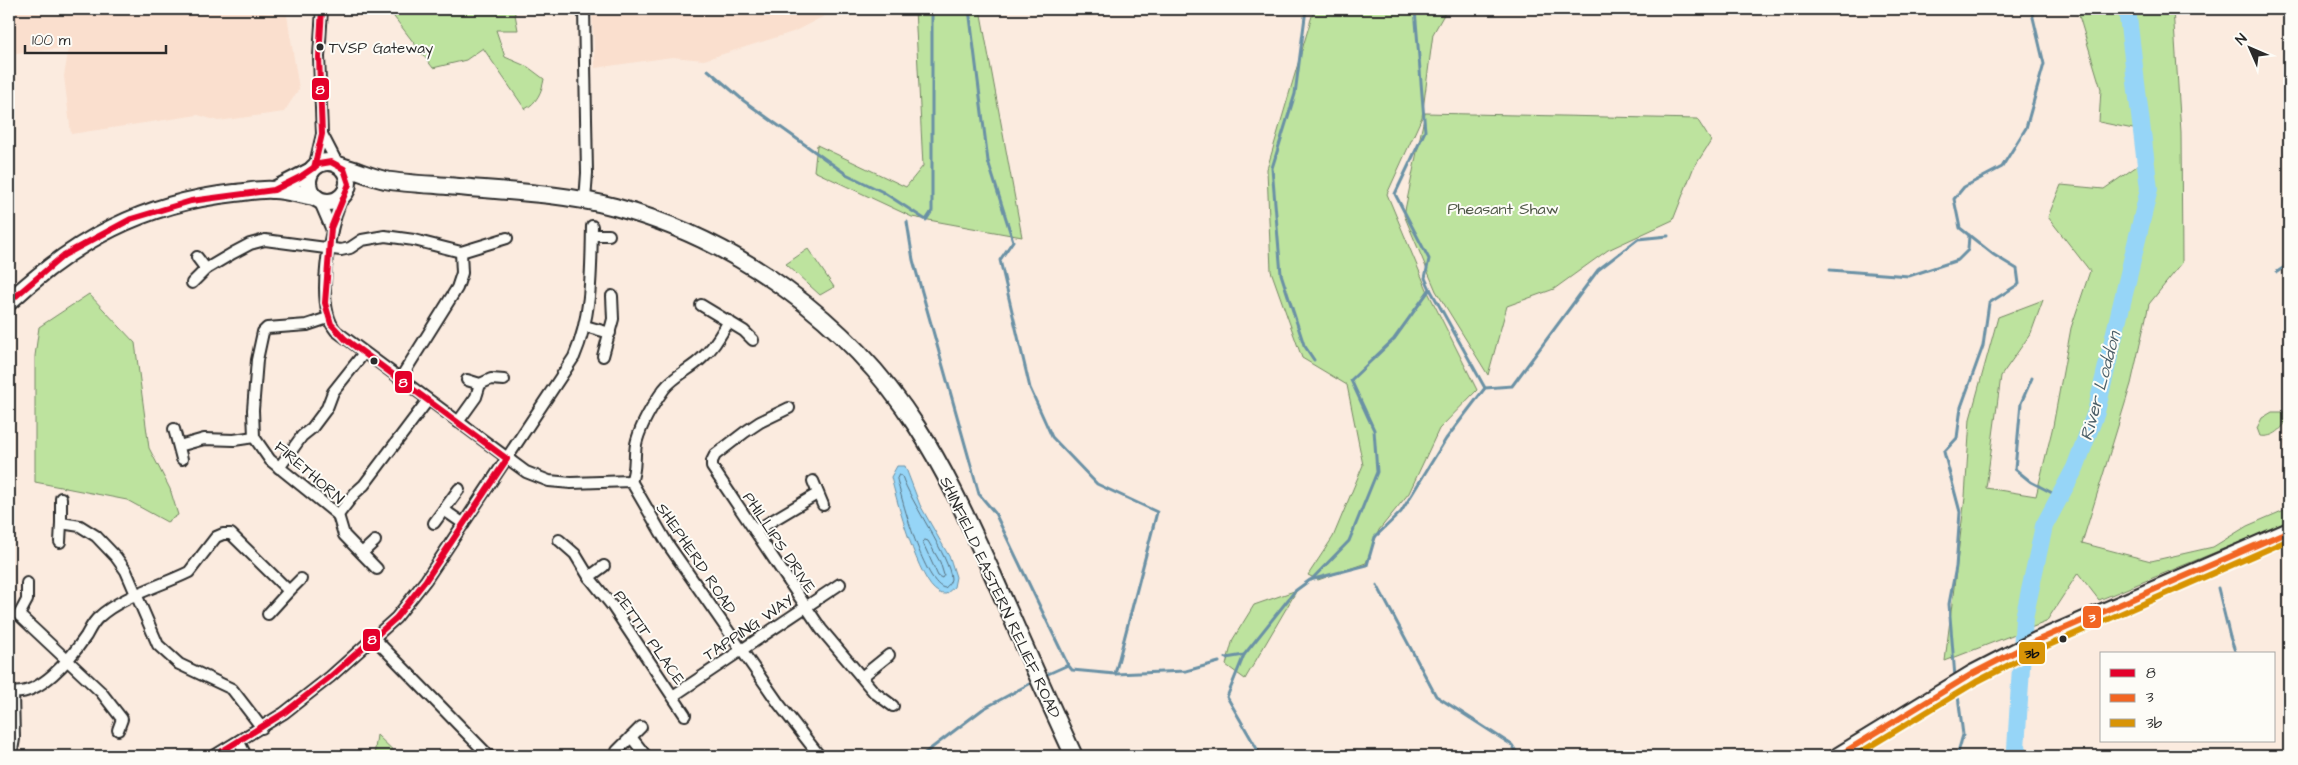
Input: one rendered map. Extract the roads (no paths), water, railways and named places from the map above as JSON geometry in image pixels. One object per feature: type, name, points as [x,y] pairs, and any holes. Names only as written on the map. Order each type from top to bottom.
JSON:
[{"type":"main road","points":[[9,302],[37,276],[64,255],[131,219],[191,200],[274,190],[330,202],[343,195],[348,179],[339,165],[324,162],[274,190]]},
{"type":"main road","name":"SHINFIELD EASTERN RELIEF ROAD","points":[[339,165],[383,180],[585,201],[617,208],[660,221],[698,237],[743,261],[803,301],[834,329],[880,379],[915,424],[957,497],[1074,756]]},
{"type":"main road","points":[[312,169],[308,182],[316,198]]},
{"type":"main road","name":"SHINFIELD EASTERN RELIEF ROAD","points":[[343,195],[356,188],[383,180]]},
{"type":"main road","points":[[1838,756],[1972,674],[2036,641],[2289,531]]},
{"type":"street","points":[[312,169],[322,134],[319,57],[322,9]]},
{"type":"street","points":[[584,9],[587,173],[585,201]]},
{"type":"street","points":[[322,134],[339,165]]},
{"type":"street","points":[[343,195],[331,228],[325,299],[328,318],[338,334],[507,460],[526,472],[549,481],[571,484],[631,481],[634,476],[634,457],[637,439],[664,390],[674,377],[701,360],[729,321]]},
{"type":"street","points":[[316,198],[331,228]]},
{"type":"street","points":[[214,756],[262,728],[330,677],[408,605],[507,460],[574,357],[586,326],[591,287],[592,230],[609,235]]},
{"type":"street","points":[[192,283],[206,269],[250,244],[265,240],[296,246],[330,247],[341,250],[350,248],[362,240],[385,236],[414,240],[461,252],[507,238]]},
{"type":"street","points":[[400,379],[457,288],[462,273],[461,252]]},
{"type":"street","points":[[197,257],[206,269]]},
{"type":"street","points":[[603,356],[613,319],[612,296]]},
{"type":"street","points":[[701,304],[729,321],[753,340]]},
{"type":"street","name":"FIRETHORN","points":[[328,318],[308,325],[267,328],[263,332],[257,360],[253,410],[254,437],[263,452],[279,468],[338,515],[344,535],[377,568]]},
{"type":"street","points":[[586,326],[610,333]]},
{"type":"street","points":[[279,468],[302,436],[312,428],[327,408],[333,392],[364,353]]},
{"type":"street","points":[[467,380],[480,384],[491,379],[504,380]]},
{"type":"street","points":[[458,422],[476,397],[480,384]]},
{"type":"street","points":[[338,515],[355,493],[364,485],[428,400]]},
{"type":"street","name":"PHILLIPS DRIVE","points":[[789,408],[760,422],[715,455],[712,461],[716,472],[822,629],[863,676],[874,692],[893,706]]},
{"type":"street","points":[[174,429],[182,459]]},
{"type":"street","name":"FIRETHORN","points":[[179,446],[204,439],[234,440],[254,437]]},
{"type":"street","name":"SHEPHERD ROAD","points":[[631,481],[667,543],[741,650],[818,754]]},
{"type":"street","points":[[813,481],[823,505]]},
{"type":"street","points":[[434,523],[459,489]]},
{"type":"street","points":[[755,531],[817,494]]},
{"type":"street","points":[[60,542],[61,498]]},
{"type":"street","points":[[444,510],[464,524]]},
{"type":"street","points":[[61,523],[80,526],[96,536],[116,557],[126,572],[154,636],[169,657],[179,664],[232,689],[262,728]]},
{"type":"street","points":[[11,756],[14,739],[11,692],[35,688],[47,680],[77,648],[98,618],[107,610],[188,572],[197,563],[208,546],[223,534],[231,534],[238,538],[288,591]]},
{"type":"street","name":"PETTIT PLACE","points":[[559,540],[575,554],[589,577],[613,607],[686,715]]},
{"type":"street","points":[[362,553],[375,541]]},
{"type":"street","points":[[589,577],[604,566]]},
{"type":"street","points":[[268,614],[301,579]]},
{"type":"street","points":[[27,583],[27,600],[14,616],[66,660],[127,717],[118,730]]},
{"type":"street","name":"TAPPING WAY","points":[[673,696],[840,584]]},
{"type":"street","points":[[374,638],[489,756]]},
{"type":"street","points":[[863,676],[890,655]]},
{"type":"street","points":[[616,751],[641,727]]},
{"type":"street","points":[[631,737],[646,756]]},
{"type":"street","points":[[239,742],[246,756]]},
{"type":"water","points":[[897,466],[905,466],[920,505],[950,558],[956,577],[954,587],[946,594],[940,593],[931,585],[923,573],[909,539],[891,477]]},
{"type":"waterway","points":[[708,70],[744,101],[846,174],[883,192],[926,220],[932,211],[932,9]]},
{"type":"waterway","points":[[969,9],[988,161],[1013,241],[1000,260],[1030,388],[1052,437],[1097,484],[1157,512],[1115,674],[1186,671],[1219,662]]},
{"type":"waterway","points":[[1306,9],[1295,94],[1272,168],[1281,274],[1304,345],[1314,360]]},
{"type":"waterway","points":[[1415,9],[1425,131],[1395,194],[1429,259],[1425,278],[1430,289],[1485,388]]},
{"type":"waterway","points":[[1955,677],[1949,604],[1956,567],[1960,512],[1944,452],[1957,438],[1961,407],[1983,346],[1989,303],[2019,284],[2017,269],[1994,255],[1960,228],[1954,199],[1964,187],[2002,167],[2026,128],[2044,64],[2031,9]]},
{"type":"waterway","name":"River Loddon","points":[[2020,756],[2016,749],[2024,618],[2044,526],[2075,468],[2096,412],[2149,189],[2127,9]]},
{"type":"waterway","points":[[907,222],[913,260],[979,494],[995,513],[1068,665]]},
{"type":"waterway","points":[[1830,270],[1909,276],[1958,260],[1968,250],[1969,235]]},
{"type":"waterway","points":[[1261,756],[1227,697],[1244,655],[1295,591],[1310,580],[1367,565],[1375,537],[1401,512],[1446,439],[1485,388],[1512,386],[1598,270],[1638,239],[1668,236]]},
{"type":"waterway","points":[[2277,272],[2289,264]]},
{"type":"waterway","points":[[1311,580],[1349,541],[1377,472],[1374,430],[1351,380],[1394,339],[1430,289]]},
{"type":"waterway","points":[[2032,378],[2021,403],[2015,469],[2031,482],[2060,497]]},
{"type":"waterway","points":[[1377,585],[1436,696],[1512,745],[1519,756]]},
{"type":"waterway","points":[[2218,588],[2235,652]]},
{"type":"waterway","points":[[1226,658],[1244,655]]},
{"type":"waterway","points":[[1048,674],[1068,665],[1072,670],[1115,674]]},
{"type":"waterway","points":[[921,756],[983,709],[1033,682]]},
{"type":"waterway","points":[[1957,688],[1963,735],[1957,756]]},
{"type":"place","name":"TVSP Gateway","points":[[320,47]]},
{"type":"park label","name":"Pheasant Shaw","points":[[1503,208]]}]
